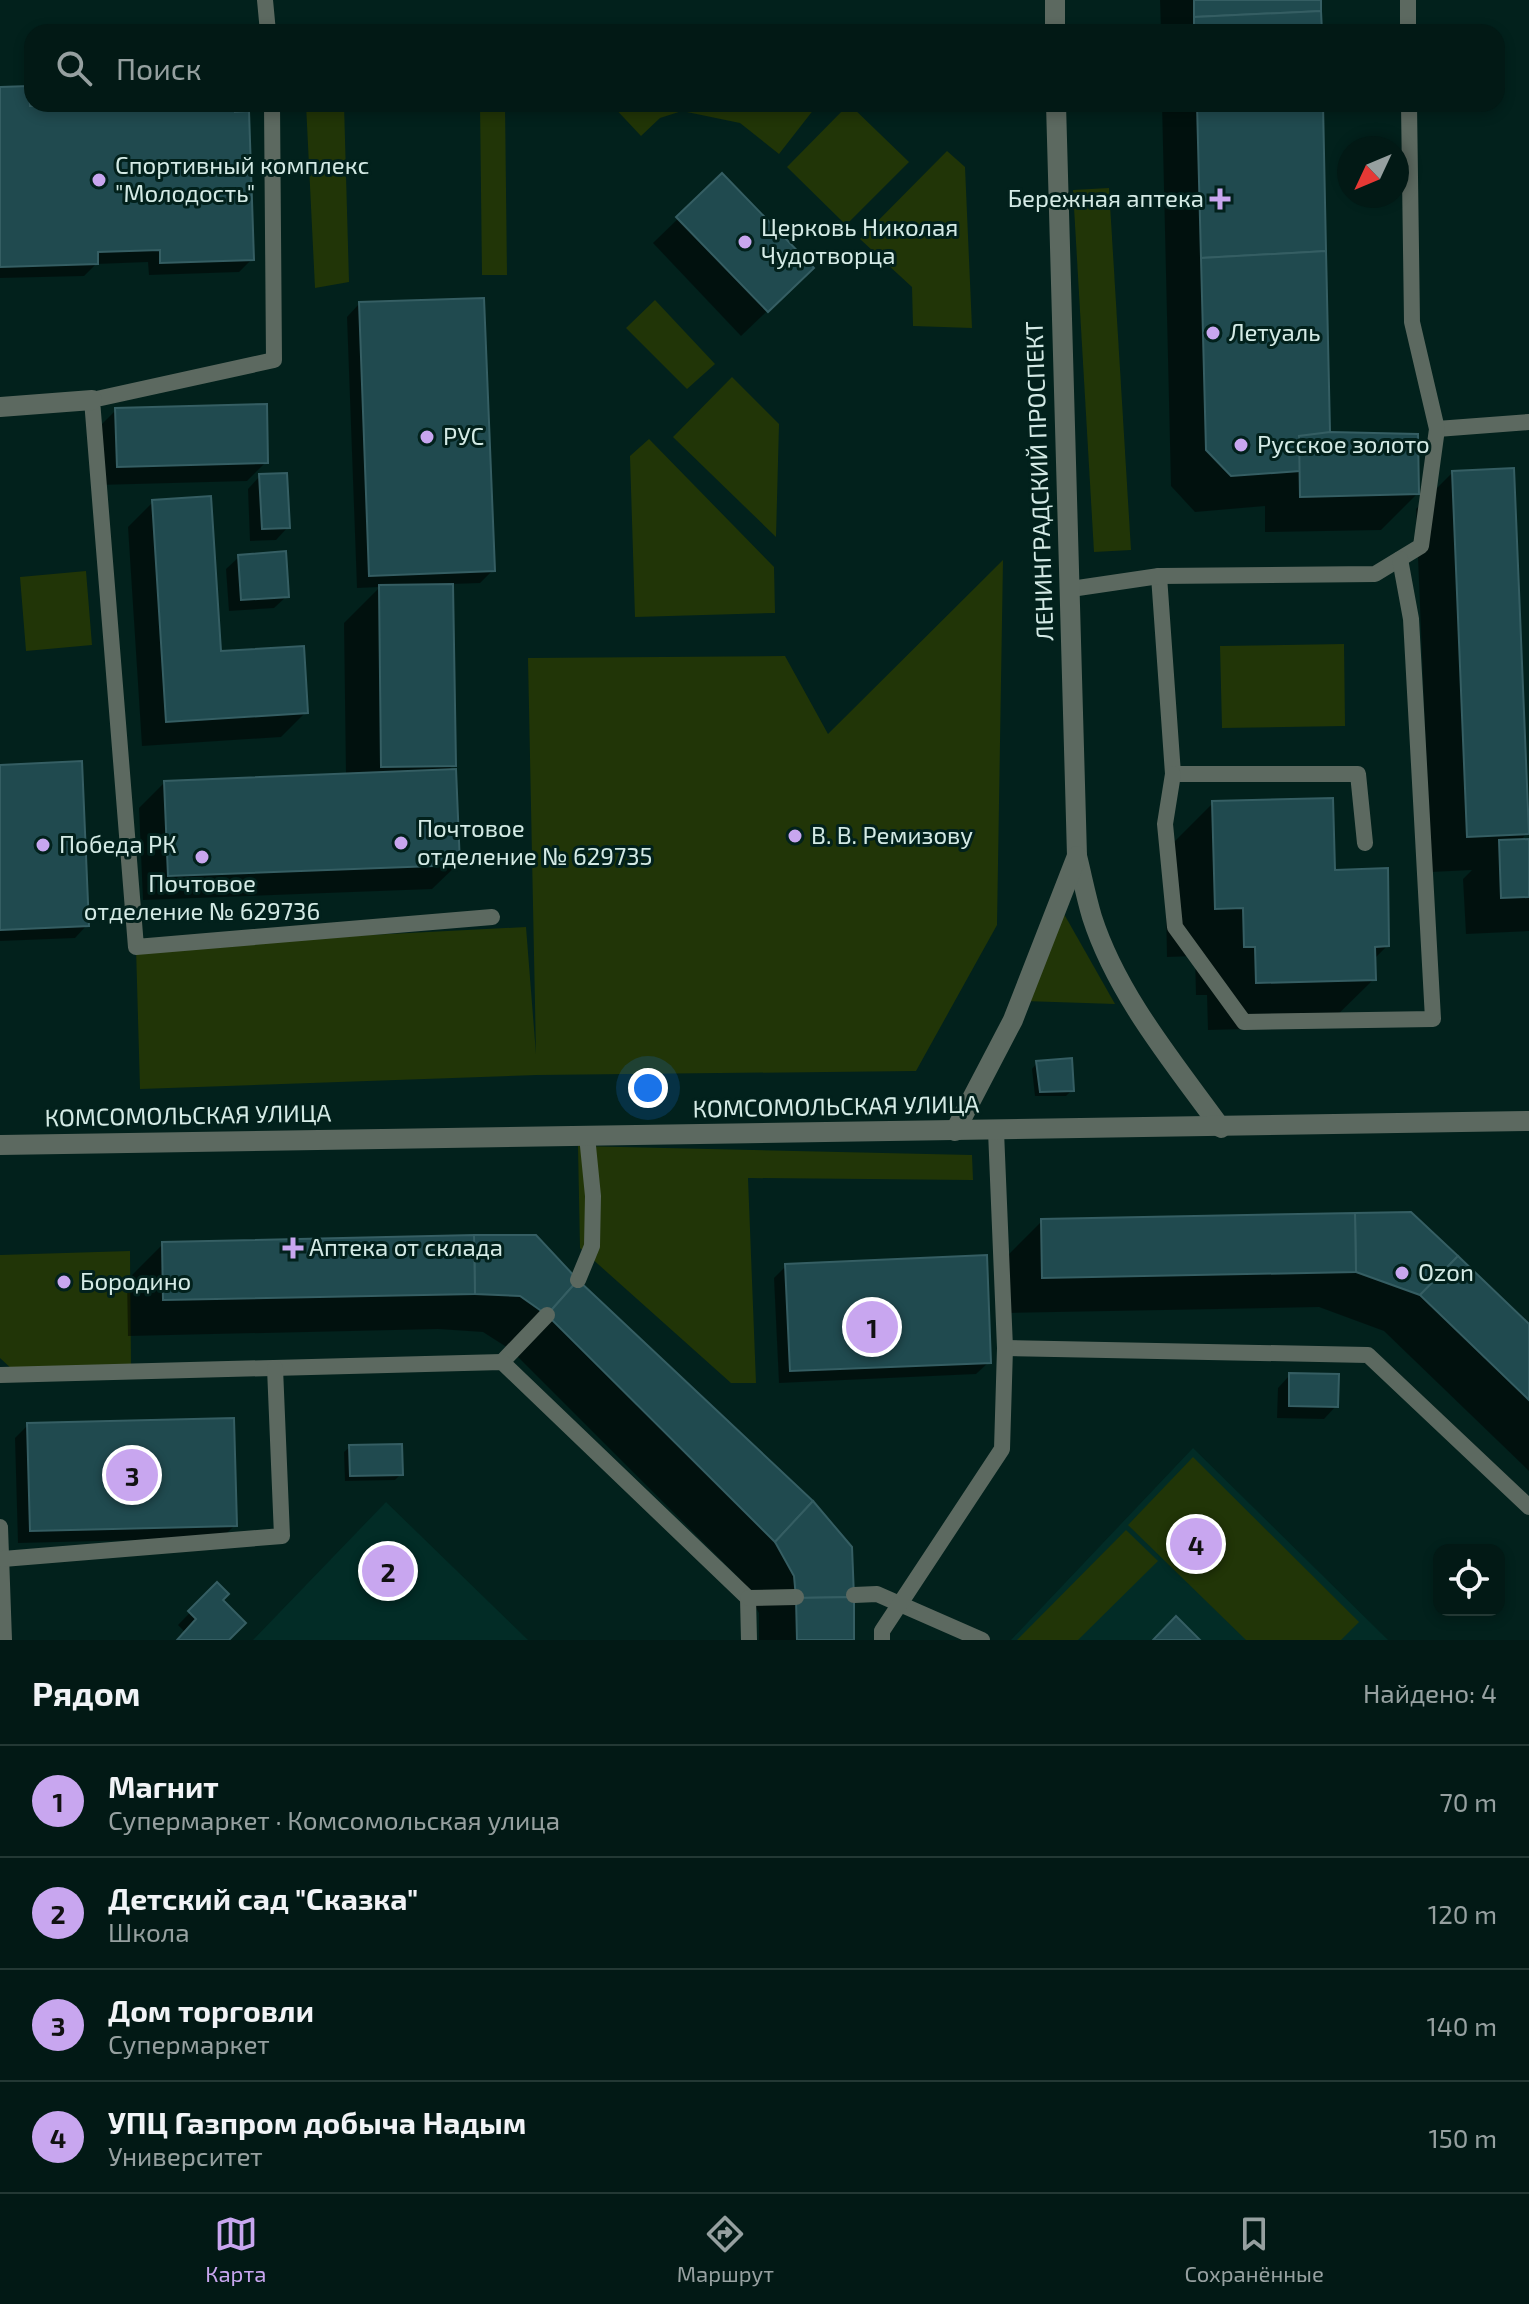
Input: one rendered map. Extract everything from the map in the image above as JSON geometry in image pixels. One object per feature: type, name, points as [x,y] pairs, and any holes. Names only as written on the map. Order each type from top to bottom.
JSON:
[{"type":"street","points":[[1055,0],[1055,24]]},
{"type":"street","name":"ЛЕНИНГРАДСКИЙ ПРОСПЕКТ","points":[[1056,112],[1077,856]]},
{"type":"street","points":[[0,407],[92,400]]},
{"type":"street","points":[[1077,856],[1092,918],[1118,972],[1144,1020],[1221,1128]]},
{"type":"street","points":[[955,1131],[1013,1020],[1077,856]]},
{"type":"street","name":"КОМСОМОЛЬСКАЯ УЛИЦА","points":[[0,1145],[1529,1121]]},
{"type":"lane","points":[[265,0],[267,24]]},
{"type":"lane","points":[[1408,0],[1408,24]]},
{"type":"lane","points":[[272,112],[274,360],[92,400],[136,947],[492,917]]},
{"type":"lane","points":[[1071,589],[1159,576],[1375,574],[1421,546],[1437,429],[1412,322],[1409,112]]},
{"type":"lane","points":[[1437,429],[1529,422]]},
{"type":"lane","points":[[1159,576],[1173,774],[1165,824],[1175,927],[1244,1022],[1433,1019],[1411,619],[1400,559]]},
{"type":"lane","points":[[1173,774],[1358,774],[1365,843]]},
{"type":"lane","points":[[882,1640],[882,1631],[1002,1449],[1005,1348],[996,1131]]},
{"type":"lane","points":[[578,1280],[592,1246],[593,1196],[587,1136]]},
{"type":"lane","points":[[0,1375],[502,1362],[547,1315]]},
{"type":"lane","points":[[1005,1348],[1368,1355],[1529,1507]]},
{"type":"lane","points":[[502,1362],[748,1598],[749,1640]]},
{"type":"lane","points":[[3,1559],[282,1536],[275,1368]]},
{"type":"lane","points":[[0,1527],[4,1640]]},
{"type":"lane","points":[[854,1595],[877,1594],[982,1640]]},
{"type":"lane","points":[[748,1598],[796,1597]]},
{"type":"shaded area","points":[[1193,1448],[1388,1640],[1011,1640]]},
{"type":"shaded area","points":[[386,1502],[528,1640],[253,1640]]},
{"type":"green space","points":[[306,112],[344,112],[349,282],[315,288]]},
{"type":"green space","points":[[480,112],[505,112],[507,275],[482,275]]},
{"type":"green space","points":[[618,112],[679,112],[660,118],[641,136]]},
{"type":"green space","points":[[687,112],[812,112],[779,154],[740,123]]},
{"type":"green space","points":[[841,112],[857,112],[909,162],[846,225],[787,167]]},
{"type":"green space","points":[[947,151],[965,167],[972,328],[913,326],[912,287],[860,239]]},
{"type":"green space","points":[[1109,188],[1131,550],[1094,552],[1073,190]]},
{"type":"green space","points":[[655,300],[715,364],[687,389],[626,328]]},
{"type":"green space","points":[[732,377],[779,424],[776,537],[673,437]]},
{"type":"green space","points":[[649,439],[774,567],[775,613],[635,617],[630,456]]},
{"type":"green space","points":[[1003,560],[997,925],[916,1071],[537,1075],[140,1089],[136,947],[526,927],[536,1054],[528,658],[785,656],[828,734]]},
{"type":"green space","points":[[86,571],[92,645],[26,651],[20,577]]},
{"type":"green space","points":[[1344,644],[1345,726],[1222,728],[1220,646]]},
{"type":"green space","points":[[1064,914],[1115,1004],[1024,1001]]},
{"type":"green space","points":[[578,1146],[972,1155],[973,1180],[748,1178],[756,1383],[731,1383],[580,1248]]},
{"type":"green space","points":[[130,1251],[131,1366],[13,1370],[0,1358],[0,1255]]},
{"type":"green space","points":[[1193,1457],[1359,1622],[1341,1640],[1246,1640],[1128,1525]]},
{"type":"green space","points":[[1126,1530],[1158,1561],[1078,1640],[1017,1640]]},
{"type":"building","points":[[1194,0],[1321,0],[1321,11],[1194,17]]},
{"type":"building","points":[[1321,11],[1322,24],[1194,24],[1194,17]]},
{"type":"building","points":[[24,86],[24,112],[249,112],[254,260],[160,263],[160,250],[98,252],[98,264],[0,267],[0,87]]},
{"type":"building","points":[[1197,112],[1323,112],[1326,251],[1201,258]]},
{"type":"building","name":"Церковь Николая Чудотворца","points":[[722,173],[814,268],[768,312],[676,217]]},
{"type":"building","points":[[1326,251],[1330,432],[1300,471],[1231,476],[1206,450],[1201,258]]},
{"type":"building","name":"РУС","points":[[484,298],[495,571],[369,576],[359,302]]},
{"type":"building","points":[[267,404],[268,463],[117,467],[115,408]]},
{"type":"building","points":[[1330,432],[1418,434],[1419,494],[1300,497],[1299,436]]},
{"type":"building","points":[[1514,468],[1529,834],[1467,837],[1452,471]]},
{"type":"building","points":[[287,473],[290,528],[262,529],[259,474]]},
{"type":"building","points":[[211,496],[221,651],[304,646],[308,713],[166,722],[152,500]]},
{"type":"building","points":[[286,551],[289,597],[241,600],[238,555]]},
{"type":"building","points":[[453,584],[456,766],[381,767],[379,585]]},
{"type":"building","name":"Победа РК","points":[[82,761],[89,926],[0,930],[0,765]]},
{"type":"building","points":[[456,769],[460,865],[168,876],[164,781]]},
{"type":"building","points":[[1333,798],[1335,870],[1388,868],[1389,946],[1375,947],[1376,980],[1256,983],[1255,947],[1244,947],[1243,908],[1215,909],[1212,801]]},
{"type":"building","points":[[1529,839],[1529,897],[1501,898],[1499,840]]},
{"type":"building","points":[[1072,1058],[1074,1091],[1040,1092],[1036,1061]]},
{"type":"building","points":[[1411,1212],[1458,1256],[1420,1295],[1356,1272],[1355,1213]]},
{"type":"building","points":[[1355,1213],[1356,1272],[1042,1278],[1041,1219]]},
{"type":"building","points":[[474,1235],[536,1235],[578,1280],[547,1315],[520,1296],[475,1294]]},
{"type":"building","points":[[474,1235],[475,1294],[163,1300],[162,1242]]},
{"type":"building","points":[[987,1255],[991,1363],[790,1371],[785,1264]]},
{"type":"building","points":[[1458,1256],[1529,1324],[1529,1400],[1420,1295]]},
{"type":"building","points":[[578,1280],[813,1501],[775,1542],[547,1315]]},
{"type":"building","points":[[1289,1373],[1339,1374],[1338,1407],[1289,1406]]},
{"type":"building","points":[[234,1418],[237,1526],[30,1531],[27,1423]]},
{"type":"building","points":[[402,1444],[403,1475],[350,1476],[349,1445]]},
{"type":"building","points":[[813,1501],[852,1547],[854,1597],[796,1598],[794,1576],[775,1542]]},
{"type":"building","points":[[217,1582],[229,1594],[223,1600],[246,1623],[229,1640],[177,1640],[196,1619],[188,1611]]},
{"type":"building","points":[[854,1597],[854,1640],[797,1640],[796,1598]]},
{"type":"building","points":[[1176,1616],[1200,1640],[1153,1640]]},
{"type":"place","name":"Спортивный комплекс \"Молодость\"","points":[[99,180]]},
{"type":"place","name":"Бережная аптека","points":[[1220,199]]},
{"type":"place","name":"Церковь Николая Чудотворца","points":[[745,242]]},
{"type":"place","name":"Летуаль","points":[[1213,333]]},
{"type":"place","name":"РУС","points":[[427,437]]},
{"type":"place","name":"Русское золото","points":[[1241,445]]},
{"type":"place","name":"В. В. Ремизову","points":[[795,836]]},
{"type":"place","name":"Почтовое отделение № 629735","points":[[401,843]]},
{"type":"place","name":"Победа РК","points":[[43,845]]},
{"type":"place","name":"Почтовое отделение № 629736","points":[[202,857]]},
{"type":"place","name":"Аптека от склада","points":[[293,1248]]},
{"type":"place","name":"Ozon","points":[[1402,1273]]},
{"type":"place","name":"Бородино","points":[[64,1282]]},
{"type":"place","name":"Магнит","points":[[872,1327]]},
{"type":"place","name":"Дом торговли","points":[[132,1475]]},
{"type":"place","name":"УПЦ Газпром добыча Надым","points":[[1196,1544]]},
{"type":"place","name":"Детский сад \"Сказка\"","points":[[388,1571]]}]
